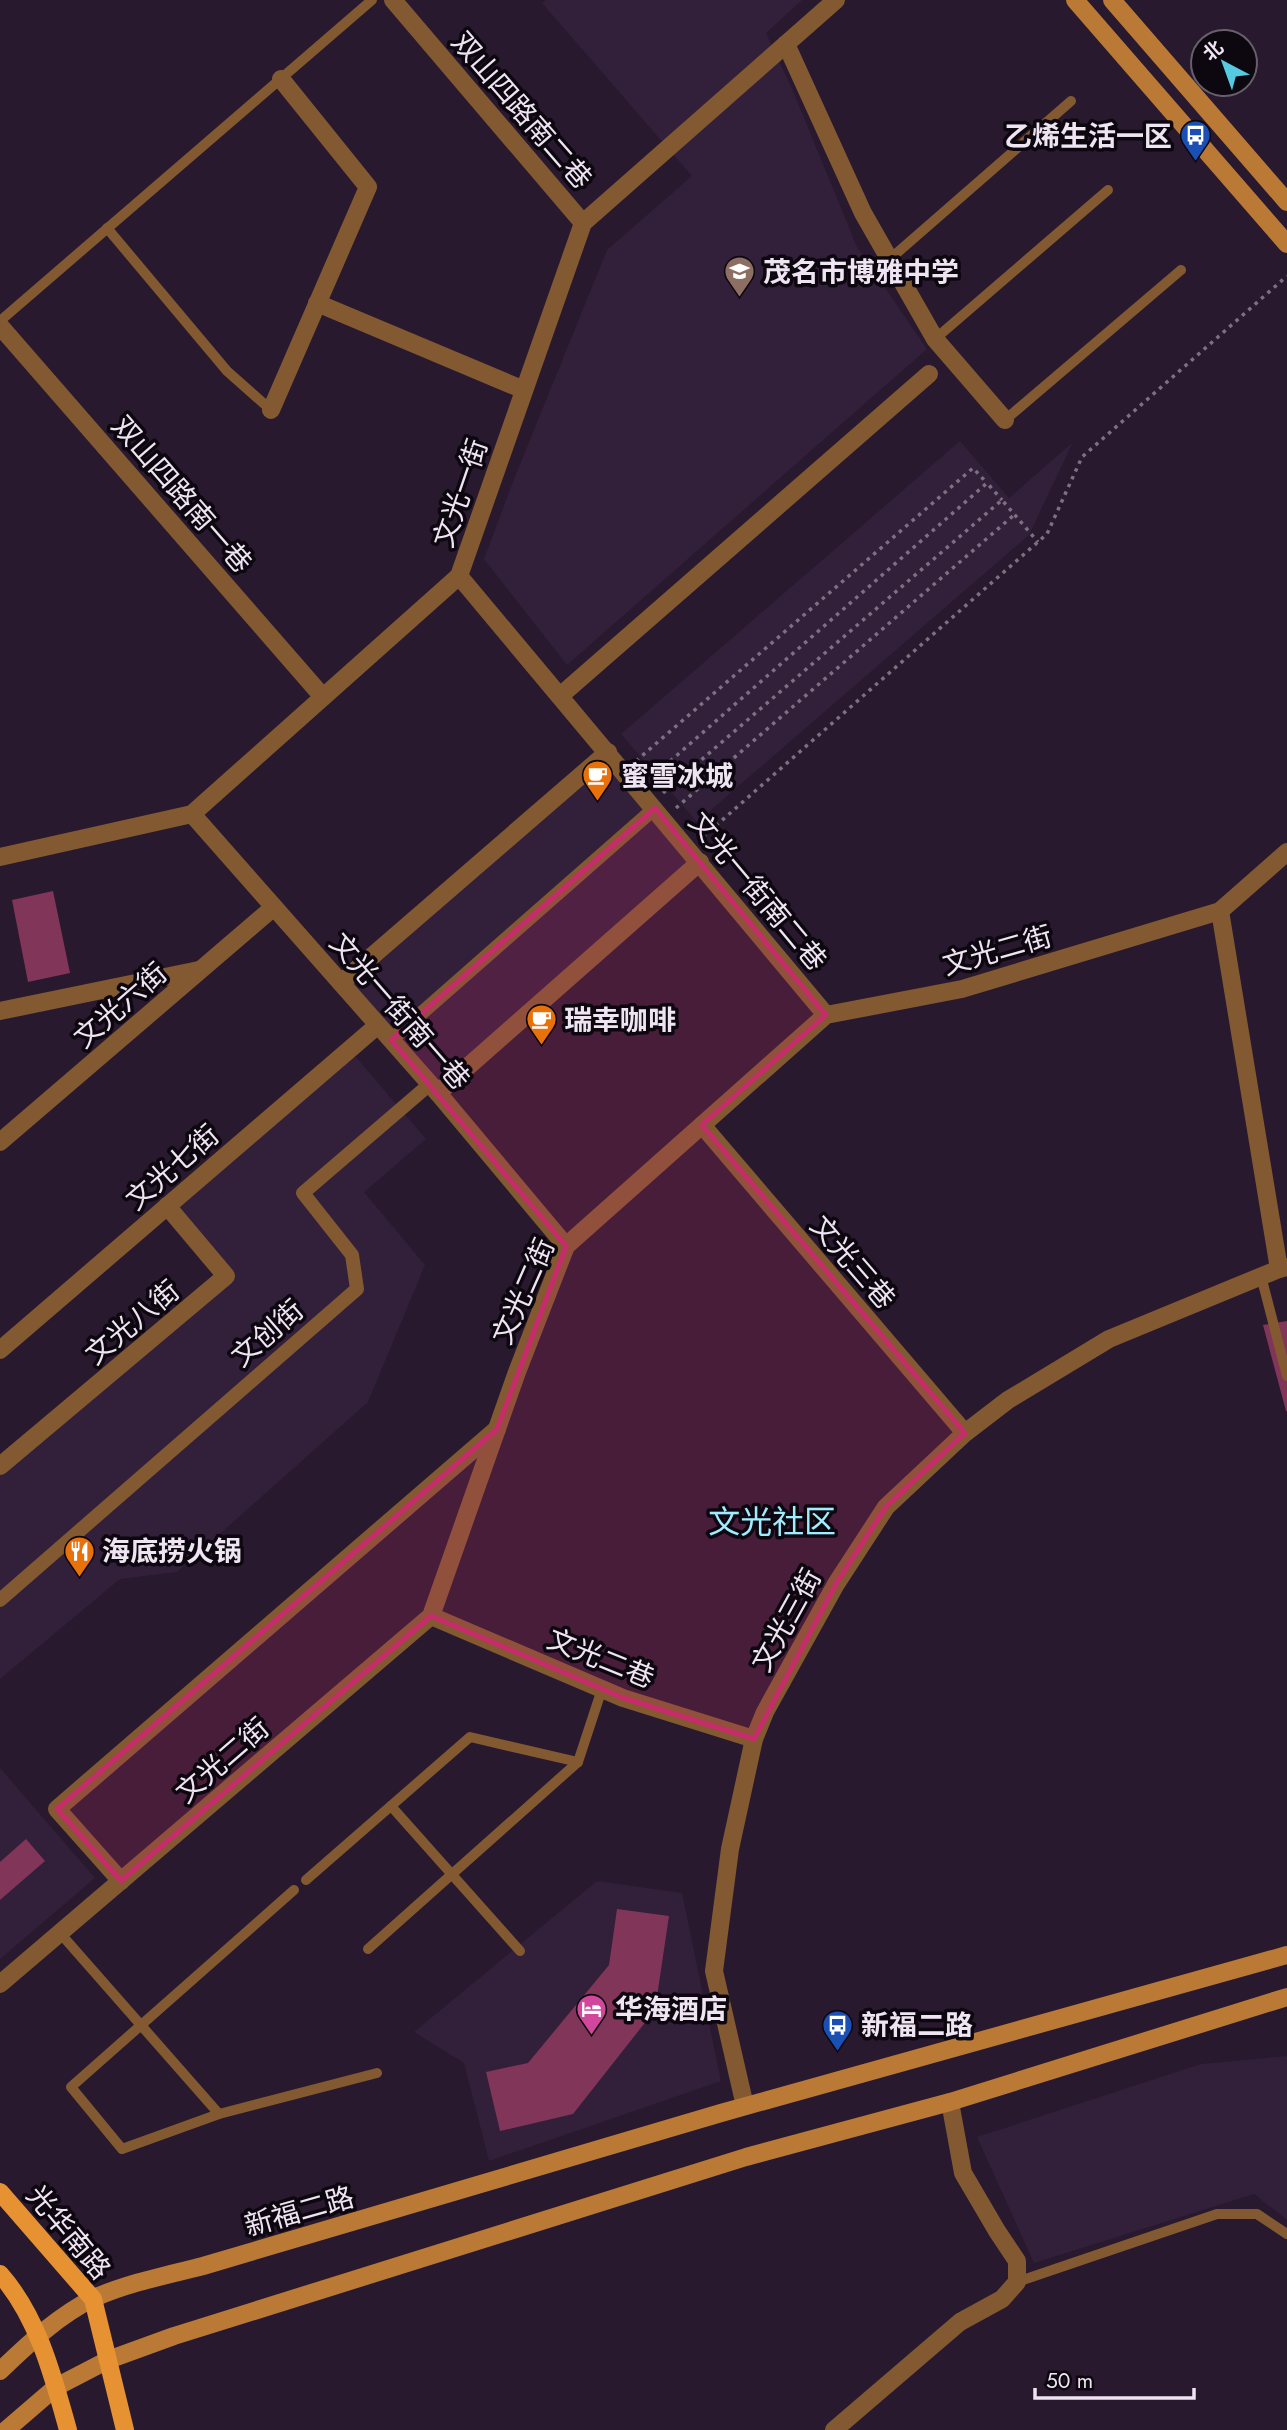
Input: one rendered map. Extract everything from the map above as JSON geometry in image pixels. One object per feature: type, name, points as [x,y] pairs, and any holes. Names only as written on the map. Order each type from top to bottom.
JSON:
[{"type":"main road","points":[[1075,0],[1287,244]]},
{"type":"main road","points":[[1112,0],[1287,202]]},
{"type":"main road","name":"新福二路","points":[[0,2371],[38,2335],[93,2299],[142,2282],[745,2106],[1287,1955]]},
{"type":"main road","points":[[6,2430],[56,2387],[108,2360],[174,2336],[746,2157],[950,2102],[1287,1997]]},
{"type":"main road","name":"光华南路","points":[[0,2192],[93,2299],[125,2430]]},
{"type":"main road","points":[[0,2274],[9,2284],[38,2335],[68,2430]]},
{"type":"street","name":"双山四路南二巷","points":[[393,0],[583,223]]},
{"type":"street","name":"文光一街","points":[[0,857],[192,814],[459,576],[583,223],[836,0]]},
{"type":"street","points":[[786,44],[863,213],[935,339],[1005,420]]},
{"type":"street","points":[[271,410],[368,187],[281,79]]},
{"type":"street","points":[[317,303],[524,390]]},
{"type":"street","name":"双山四路南一巷","points":[[0,323],[323,697]]},
{"type":"street","points":[[560,695],[929,374]]},
{"type":"street","name":"文光一街南二巷","points":[[459,576],[826,1015]]},
{"type":"street","points":[[341,983],[608,752]]},
{"type":"street","points":[[391,1040],[657,810]]},
{"type":"street","name":"文光一街南一巷","points":[[192,814],[434,1089],[566,1246]]},
{"type":"street","name":"文光二街","points":[[0,1984],[431,1616],[566,1246],[826,1015],[962,989],[1220,911],[1287,852]]},
{"type":"street","points":[[434,1089],[700,862]]},
{"type":"street","name":"文光六街","points":[[0,1142],[274,907]]},
{"type":"street","points":[[1220,911],[1283,1268]]},
{"type":"street","points":[[1,1005],[201,970]]},
{"type":"street","name":"文光七街","points":[[0,1350],[377,1025]]},
{"type":"street","name":"文创街","points":[[0,1600],[357,1289],[352,1255],[303,1194],[434,1089]]},
{"type":"street","name":"文光三巷","points":[[702,1125],[965,1433]]},
{"type":"street","name":"文光八街","points":[[0,1466],[226,1276],[167,1206]]},
{"type":"street","name":"文光三街","points":[[745,2106],[714,1971],[730,1849],[754,1739],[765,1712],[836,1584],[886,1507],[965,1433],[1008,1400],[1109,1339],[1283,1268]]},
{"type":"street","points":[[121,1881],[57,1809],[497,1429]]},
{"type":"street","name":"文光二巷","points":[[431,1616],[622,1698],[754,1739]]},
{"type":"street","points":[[834,2430],[960,2322],[1002,2299],[1017,2282],[1017,2261],[963,2174],[950,2102]]},
{"type":"lane","points":[[0,323],[372,0]]},
{"type":"lane","points":[[890,259],[1071,101]]},
{"type":"lane","points":[[935,339],[1108,190]]},
{"type":"lane","points":[[107,228],[227,371],[271,410]]},
{"type":"lane","points":[[1005,420],[1181,270]]},
{"type":"lane","points":[[1261,1276],[1287,1376]]},
{"type":"lane","points":[[368,1949],[578,1762],[602,1689]]},
{"type":"lane","points":[[306,1880],[470,1737],[578,1762]]},
{"type":"lane","points":[[391,1806],[520,1951]]},
{"type":"lane","points":[[294,1891],[71,2087],[122,2149],[219,2114],[377,2073]]},
{"type":"lane","points":[[60,1933],[219,2114]]},
{"type":"lane","points":[[1017,2282],[1216,2214],[1257,2214],[1287,2234]]},
{"type":"path","points":[[699,840],[1047,534],[1082,457],[1287,276]]},
{"type":"path","points":[[624,771],[973,468],[1038,542]]},
{"type":"path","points":[[639,789],[987,483]]},
{"type":"path","points":[[657,810],[1002,500]]},
{"type":"path","points":[[657,810],[1014,514]]},
{"type":"highlighted area","points":[[655,808],[826,1015],[702,1125],[965,1433],[886,1507],[836,1584],[754,1739],[623,1698],[431,1616],[121,1881],[57,1809],[497,1429],[566,1246],[391,1040]]},
{"type":"shaded area","name":"茂名市博雅中学","points":[[546,0],[802,0],[766,33],[793,91],[857,247],[927,349],[567,665],[484,559],[607,250],[692,176],[542,3]]},
{"type":"shaded area","points":[[960,441],[1009,498],[1073,442],[1029,535],[697,822],[621,734]]},
{"type":"shaded area","points":[[608,752],[700,862],[438,1093],[341,983]]},
{"type":"shaded area","points":[[349,1049],[426,1139],[364,1192],[425,1265],[368,1402],[177,1572],[120,1579],[0,1679],[0,1466],[226,1276],[167,1206]]},
{"type":"shaded area","points":[[0,1768],[95,1878],[0,1959]]},
{"type":"shaded area","points":[[597,1881],[682,1893],[721,2081],[489,2161],[464,2063],[414,2032]]},
{"type":"shaded area","points":[[1287,2056],[1287,2220],[1254,2194],[1034,2263],[977,2137],[1201,2064]]},
{"type":"building","points":[[53,891],[70,973],[28,982],[12,900]]},
{"type":"building","points":[[1287,1321],[1287,1411],[1286,1411],[1263,1325]]},
{"type":"building","points":[[26,1839],[45,1861],[0,1900],[0,1862]]},
{"type":"building","name":"华海酒店","points":[[617,1909],[669,1916],[655,2010],[573,2114],[500,2131],[486,2072],[528,2063],[609,1965]]},
{"type":"place","name":"乙烯生活一区","points":[[1195,163]]},
{"type":"place","name":"茂名市博雅中学","points":[[740,299]]},
{"type":"place","name":"蜜雪冰城","points":[[598,803]]},
{"type":"place","name":"瑞幸咖啡","points":[[541,1047]]},
{"type":"place","name":"海底捞火锅","points":[[79,1578]]},
{"type":"place","name":"华海酒店","points":[[592,2036]]},
{"type":"place","name":"新福二路","points":[[838,2052]]},
{"type":"district","name":"文光社区","points":[[772,1522]]}]
